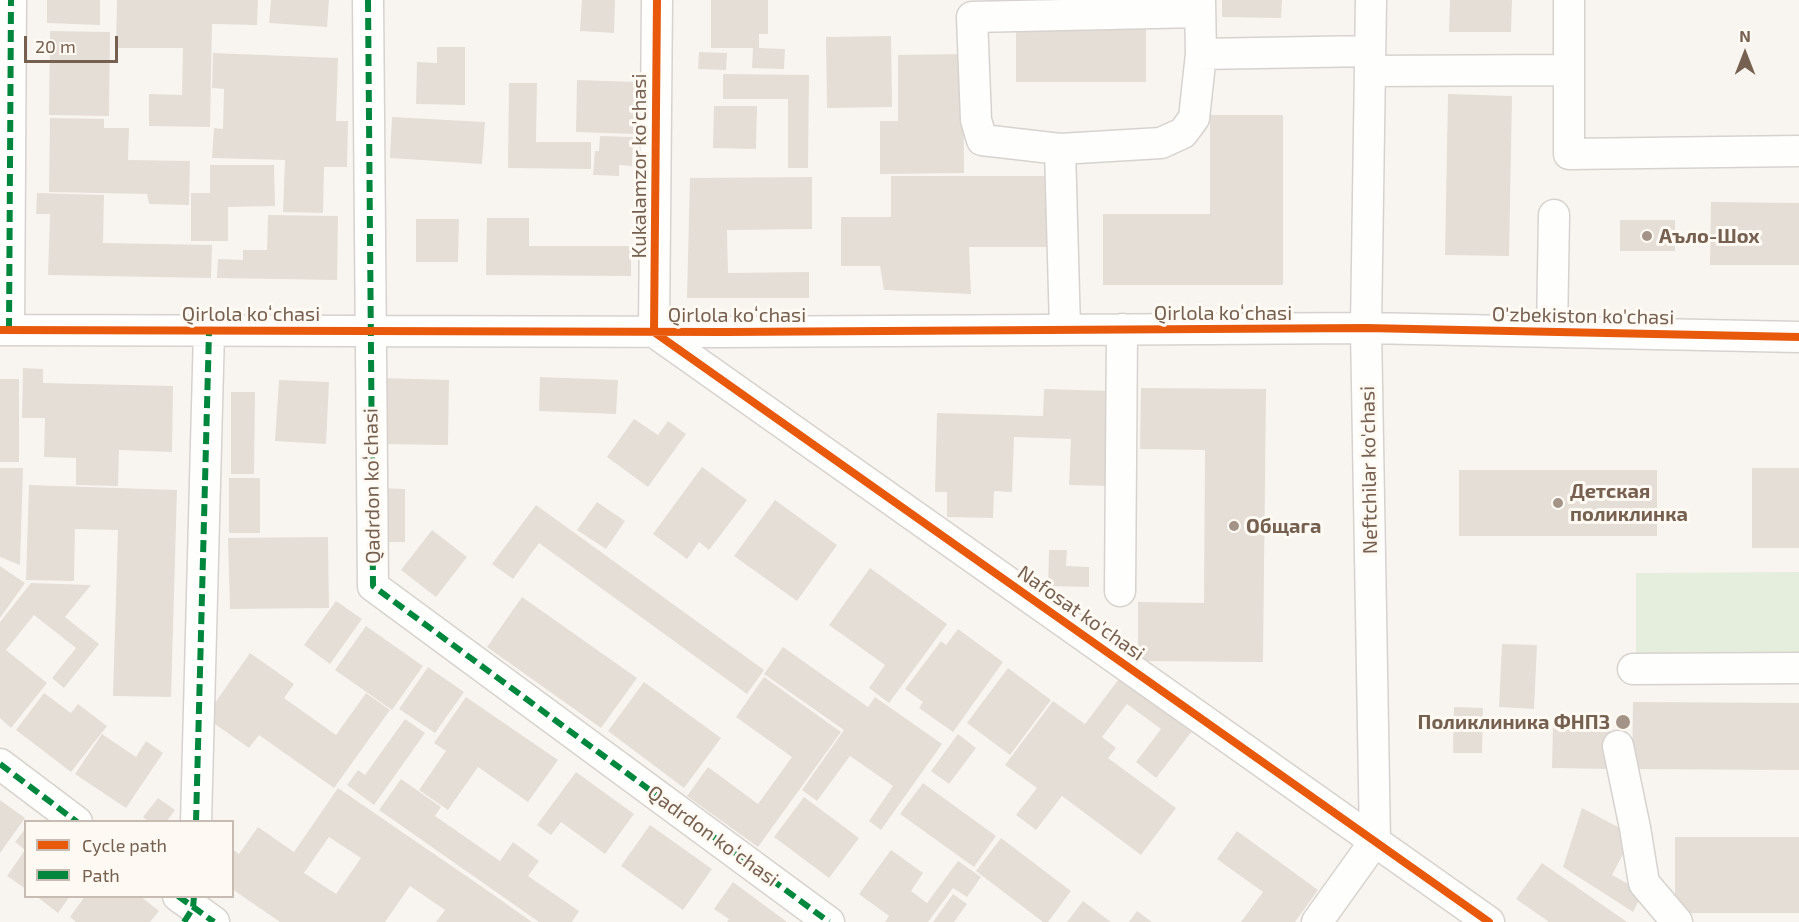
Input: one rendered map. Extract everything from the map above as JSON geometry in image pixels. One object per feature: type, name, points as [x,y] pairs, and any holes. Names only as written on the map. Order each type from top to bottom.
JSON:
[{"type":"street","points":[[4,330],[11,0]]},
{"type":"street","name":"Qadrdon koʻchasi","points":[[368,0],[373,586],[829,922]]},
{"type":"street","name":"Kukalamzor ko'chasi","points":[[654,332],[657,0]]},
{"type":"street","name":"Neftchilar ko'chasi","points":[[1371,0],[1366,328],[1375,841]]},
{"type":"street","points":[[1569,0],[1569,154],[1799,151]]},
{"type":"street","points":[[1200,6],[1201,54],[1194,118],[1183,133],[1161,143],[1060,149],[982,140],[976,120],[972,8],[1200,6]]},
{"type":"street","points":[[1201,54],[1569,70]]},
{"type":"street","points":[[1060,149],[1065,329]]},
{"type":"street","points":[[1552,332],[1554,215]]},
{"type":"street","name":"Qirlola koʻchasi","points":[[4,330],[654,332],[1366,328]]},
{"type":"street","name":"O'zbekiston ko'chasi","points":[[1366,328],[1799,337]]},
{"type":"street","points":[[1120,591],[1122,329]]},
{"type":"street","points":[[196,820],[209,331]]},
{"type":"street","name":"Nafosat ko'chasi","points":[[654,332],[1489,922]]},
{"type":"street","points":[[1633,669],[1799,668]]},
{"type":"street","points":[[1618,746],[1644,883],[1677,922]]},
{"type":"street","points":[[0,764],[74,820]]},
{"type":"street","points":[[1317,922],[1375,841]]},
{"type":"green space","points":[[1799,572],[1799,660],[1636,660],[1636,573]]},
{"type":"building","points":[[47,0],[100,0],[100,25],[47,23]]},
{"type":"building","points":[[117,0],[258,0],[257,25],[212,24],[210,127],[149,126],[149,94],[182,95],[183,48],[116,48]]},
{"type":"building","points":[[271,0],[329,0],[327,27],[269,23]]},
{"type":"building","points":[[582,0],[615,0],[614,33],[580,31]]},
{"type":"building","points":[[711,0],[768,0],[768,34],[759,34],[759,48],[785,49],[784,69],[752,68],[753,48],[711,48]]},
{"type":"building","points":[[1222,0],[1282,0],[1281,18],[1222,17]]},
{"type":"building","points":[[1450,0],[1512,0],[1511,32],[1449,32]]},
{"type":"building","points":[[1016,25],[1146,25],[1146,82],[1016,82]]},
{"type":"building","points":[[50,31],[110,32],[109,116],[49,115]]},
{"type":"building","points":[[891,36],[892,107],[827,108],[826,37]]},
{"type":"building","points":[[437,47],[465,47],[465,105],[416,104],[417,62],[437,63]]},
{"type":"building","points":[[699,52],[727,53],[726,70],[698,69]]},
{"type":"building","points":[[213,53],[338,58],[336,121],[348,121],[347,167],[324,167],[323,213],[283,212],[285,160],[212,158],[214,128],[223,129],[224,89],[212,88]]},
{"type":"building","points":[[963,54],[964,173],[880,174],[880,121],[898,121],[898,55]]},
{"type":"building","points":[[723,74],[809,75],[808,168],[788,168],[788,99],[723,99]]},
{"type":"building","points":[[577,80],[636,82],[635,134],[576,132]]},
{"type":"building","points":[[509,83],[537,83],[536,142],[591,142],[591,169],[508,168]]},
{"type":"building","points":[[1448,94],[1512,96],[1509,256],[1445,255]]},
{"type":"building","points":[[714,106],[757,106],[756,149],[713,148]]},
{"type":"building","points":[[1210,115],[1283,115],[1283,285],[1103,285],[1103,214],[1210,214]]},
{"type":"building","points":[[392,117],[485,122],[482,164],[390,158]]},
{"type":"building","points":[[50,118],[104,119],[104,128],[129,128],[128,160],[190,161],[189,205],[149,204],[147,194],[49,192]]},
{"type":"building","points":[[600,136],[633,137],[632,166],[619,165],[619,176],[593,175],[595,151],[599,151]]},
{"type":"building","points":[[210,165],[274,165],[275,206],[228,207],[228,241],[191,241],[191,193],[210,193]]},
{"type":"building","points":[[891,176],[1049,176],[1049,247],[969,247],[971,294],[884,290],[880,266],[841,266],[841,217],[891,217]]},
{"type":"building","points":[[812,177],[812,229],[727,230],[728,273],[809,272],[809,298],[687,298],[690,178]]},
{"type":"building","points":[[37,193],[104,195],[103,243],[212,245],[211,278],[48,275],[50,214],[36,214]]},
{"type":"building","points":[[1711,202],[1799,203],[1799,265],[1710,265]]},
{"type":"building","points":[[268,215],[338,216],[337,280],[217,278],[218,259],[243,260],[243,250],[267,250]]},
{"type":"building","points":[[487,218],[529,218],[529,246],[631,246],[631,276],[486,275]]},
{"type":"building","points":[[416,219],[459,219],[458,262],[416,262]]},
{"type":"building","name":"Аъло-Шох","points":[[1620,220],[1675,220],[1675,251],[1620,251]]},
{"type":"building","points":[[23,368],[43,369],[43,383],[173,386],[172,452],[119,450],[118,486],[76,485],[76,458],[44,457],[45,418],[22,418]]},
{"type":"building","points":[[540,377],[618,380],[616,414],[539,411]]},
{"type":"building","points":[[381,378],[449,380],[448,445],[380,444]]},
{"type":"building","points":[[0,379],[19,379],[19,462],[0,462]]},
{"type":"building","points":[[279,380],[329,382],[326,444],[275,441]]},
{"type":"building","name":"Общага","points":[[1141,388],[1266,389],[1263,662],[1138,661],[1138,602],[1204,603],[1205,450],[1140,449]]},
{"type":"building","points":[[1044,389],[1111,391],[1108,486],[1069,485],[1071,439],[1014,437],[1012,492],[994,491],[993,518],[947,517],[947,492],[935,492],[937,413],[1043,416]]},
{"type":"building","points":[[231,392],[255,392],[254,474],[231,474]]},
{"type":"building","points":[[634,419],[658,435],[668,421],[686,434],[648,487],[607,457]]},
{"type":"building","points":[[702,467],[747,500],[709,550],[699,542],[687,559],[653,534]]},
{"type":"building","points":[[0,468],[23,468],[20,565],[0,557]]},
{"type":"building","points":[[1752,468],[1799,468],[1799,548],[1752,548]]},
{"type":"building","name":"Детская поликлинка","points":[[1459,470],[1657,470],[1657,536],[1459,536]]},
{"type":"building","points":[[229,478],[260,478],[260,533],[229,533]]},
{"type":"building","points":[[29,485],[177,490],[171,697],[113,696],[118,530],[75,529],[74,581],[26,580]]},
{"type":"building","points":[[380,488],[405,489],[405,542],[379,542]]},
{"type":"building","points":[[775,500],[837,545],[797,601],[734,556]]},
{"type":"building","points":[[597,502],[625,521],[606,549],[577,530]]},
{"type":"building","points":[[536,505],[764,670],[747,694],[539,543],[513,579],[492,564]]},
{"type":"building","points":[[432,530],[467,557],[436,597],[401,570]]},
{"type":"building","points":[[328,537],[329,608],[230,609],[228,538]]},
{"type":"building","points":[[1049,550],[1067,550],[1066,566],[1089,567],[1089,587],[1048,586]]},
{"type":"building","points":[[0,566],[25,583],[0,618]]},
{"type":"building","points":[[870,568],[947,624],[889,703],[869,688],[885,665],[829,625]]},
{"type":"building","points":[[31,583],[91,585],[65,617],[99,644],[64,688],[52,678],[76,648],[34,615],[6,650],[47,683],[11,728],[0,718],[0,622]]},
{"type":"building","points":[[522,597],[637,678],[601,728],[487,647]]},
{"type":"building","points":[[336,601],[362,619],[330,664],[304,645]]},
{"type":"building","points":[[366,626],[423,666],[392,710],[335,670]]},
{"type":"building","points":[[958,629],[1003,662],[953,732],[919,708],[923,702],[905,689],[941,641],[946,645]]},
{"type":"building","points":[[1502,644],[1537,645],[1534,709],[1499,707]]},
{"type":"building","points":[[783,647],[868,707],[875,697],[942,744],[881,830],[869,821],[893,786],[850,756],[817,801],[802,790],[844,730],[764,674]]},
{"type":"building","points":[[250,653],[294,684],[284,698],[336,735],[366,693],[390,710],[334,788],[259,735],[249,748],[205,717]]},
{"type":"building","points":[[428,667],[464,692],[435,733],[399,709]]},
{"type":"building","points":[[1008,668],[1051,700],[1010,755],[967,723]]},
{"type":"building","points":[[1124,672],[1196,726],[1156,778],[1136,762],[1161,729],[1127,704],[1102,737],[1116,748],[1108,758],[1176,808],[1141,855],[1062,796],[1036,830],[1016,815],[1037,788],[1005,765],[1053,701],[1085,724]]},
{"type":"building","points":[[764,677],[841,732],[758,847],[687,796],[708,767],[758,804],[792,757],[736,717]]},
{"type":"building","points":[[644,682],[721,738],[684,788],[608,731]]},
{"type":"building","points":[[44,693],[71,713],[78,704],[107,726],[71,772],[16,730]]},
{"type":"building","points":[[466,697],[558,760],[528,802],[478,767],[448,810],[419,790],[446,751],[434,743]]},
{"type":"building","points":[[1633,702],[1799,703],[1799,770],[1632,769]]},
{"type":"building","points":[[1454,707],[1483,708],[1482,753],[1453,753]]},
{"type":"building","points":[[405,719],[425,733],[374,805],[347,785],[358,770],[365,775]]},
{"type":"building","points":[[1553,723],[1610,724],[1609,769],[1552,768]]},
{"type":"building","points":[[102,734],[136,757],[146,741],[163,753],[126,808],[75,774]]},
{"type":"building","points":[[958,734],[976,748],[949,784],[931,771]]},
{"type":"building","points":[[576,772],[634,814],[605,854],[561,822],[551,835],[537,825]]},
{"type":"building","points":[[401,779],[441,807],[435,816],[500,861],[513,842],[539,861],[528,876],[579,911],[572,922],[539,922],[379,810]]},
{"type":"building","points":[[923,783],[996,836],[974,867],[900,814]]},
{"type":"building","points":[[338,788],[532,922],[436,922],[445,910],[410,886],[385,922],[280,922],[234,890],[234,850],[239,854],[258,827],[294,852]],"holes":[[[329,837],[361,858],[336,894],[304,873]]]},
{"type":"building","points":[[804,797],[859,838],[829,878],[774,837]]},
{"type":"building","points":[[158,798],[175,810],[168,820],[147,820],[143,817]]},
{"type":"building","points":[[0,800],[25,818],[0,853]]},
{"type":"building","points":[[1582,808],[1633,835],[1612,875],[1643,892],[1633,912],[1563,867]]},
{"type":"building","points":[[650,825],[712,869],[683,910],[621,866]]},
{"type":"building","points":[[24,831],[24,849],[15,842]]},
{"type":"building","points":[[1237,831],[1318,890],[1295,922],[1241,922],[1263,892],[1217,859]]},
{"type":"building","points":[[1675,837],[1799,837],[1799,913],[1675,913]]},
{"type":"building","points":[[1001,838],[1071,891],[1048,922],[1043,922],[976,871]]},
{"type":"building","points":[[891,850],[923,873],[911,891],[927,903],[958,861],[981,877],[967,897],[953,888],[928,922],[885,922],[889,916],[859,894]]},
{"type":"building","points":[[24,851],[24,888],[7,876]]},
{"type":"building","points":[[1542,863],[1627,922],[1549,922],[1516,899]]},
{"type":"building","points":[[733,882],[787,922],[727,922],[729,919],[714,909]]},
{"type":"building","points":[[953,894],[967,904],[954,922],[933,922]]},
{"type":"building","points":[[39,898],[69,898],[58,913]]},
{"type":"building","points":[[84,898],[143,898],[159,911],[150,922],[76,922],[70,917]]},
{"type":"building","points":[[1083,901],[1111,922],[1067,922]]},
{"type":"building","points":[[1137,911],[1152,922],[1129,922]]},
{"type":"marked path","points":[[9,330],[11,0]]},
{"type":"marked path","points":[[368,0],[373,586],[829,922]]},
{"type":"marked path","points":[[196,820],[209,331]]},
{"type":"marked path","points":[[0,764],[74,820]]},
{"type":"marked path","points":[[181,898],[214,922]]},
{"type":"marked path","points":[[184,922],[193,908],[194,898]]},
{"type":"cycle path","points":[[657,0],[654,332],[1489,922]]},
{"type":"cycle path","points":[[0,330],[725,332],[1366,328],[1799,337]]},
{"type":"place","name":"Аъло-Шох","points":[[1647,236]]},
{"type":"place","name":"Детская поликлинка","points":[[1558,503]]},
{"type":"place","name":"Общага","points":[[1234,526]]},
{"type":"place","name":"Поликлиника ФНПЗ","points":[[1623,722]]}]
